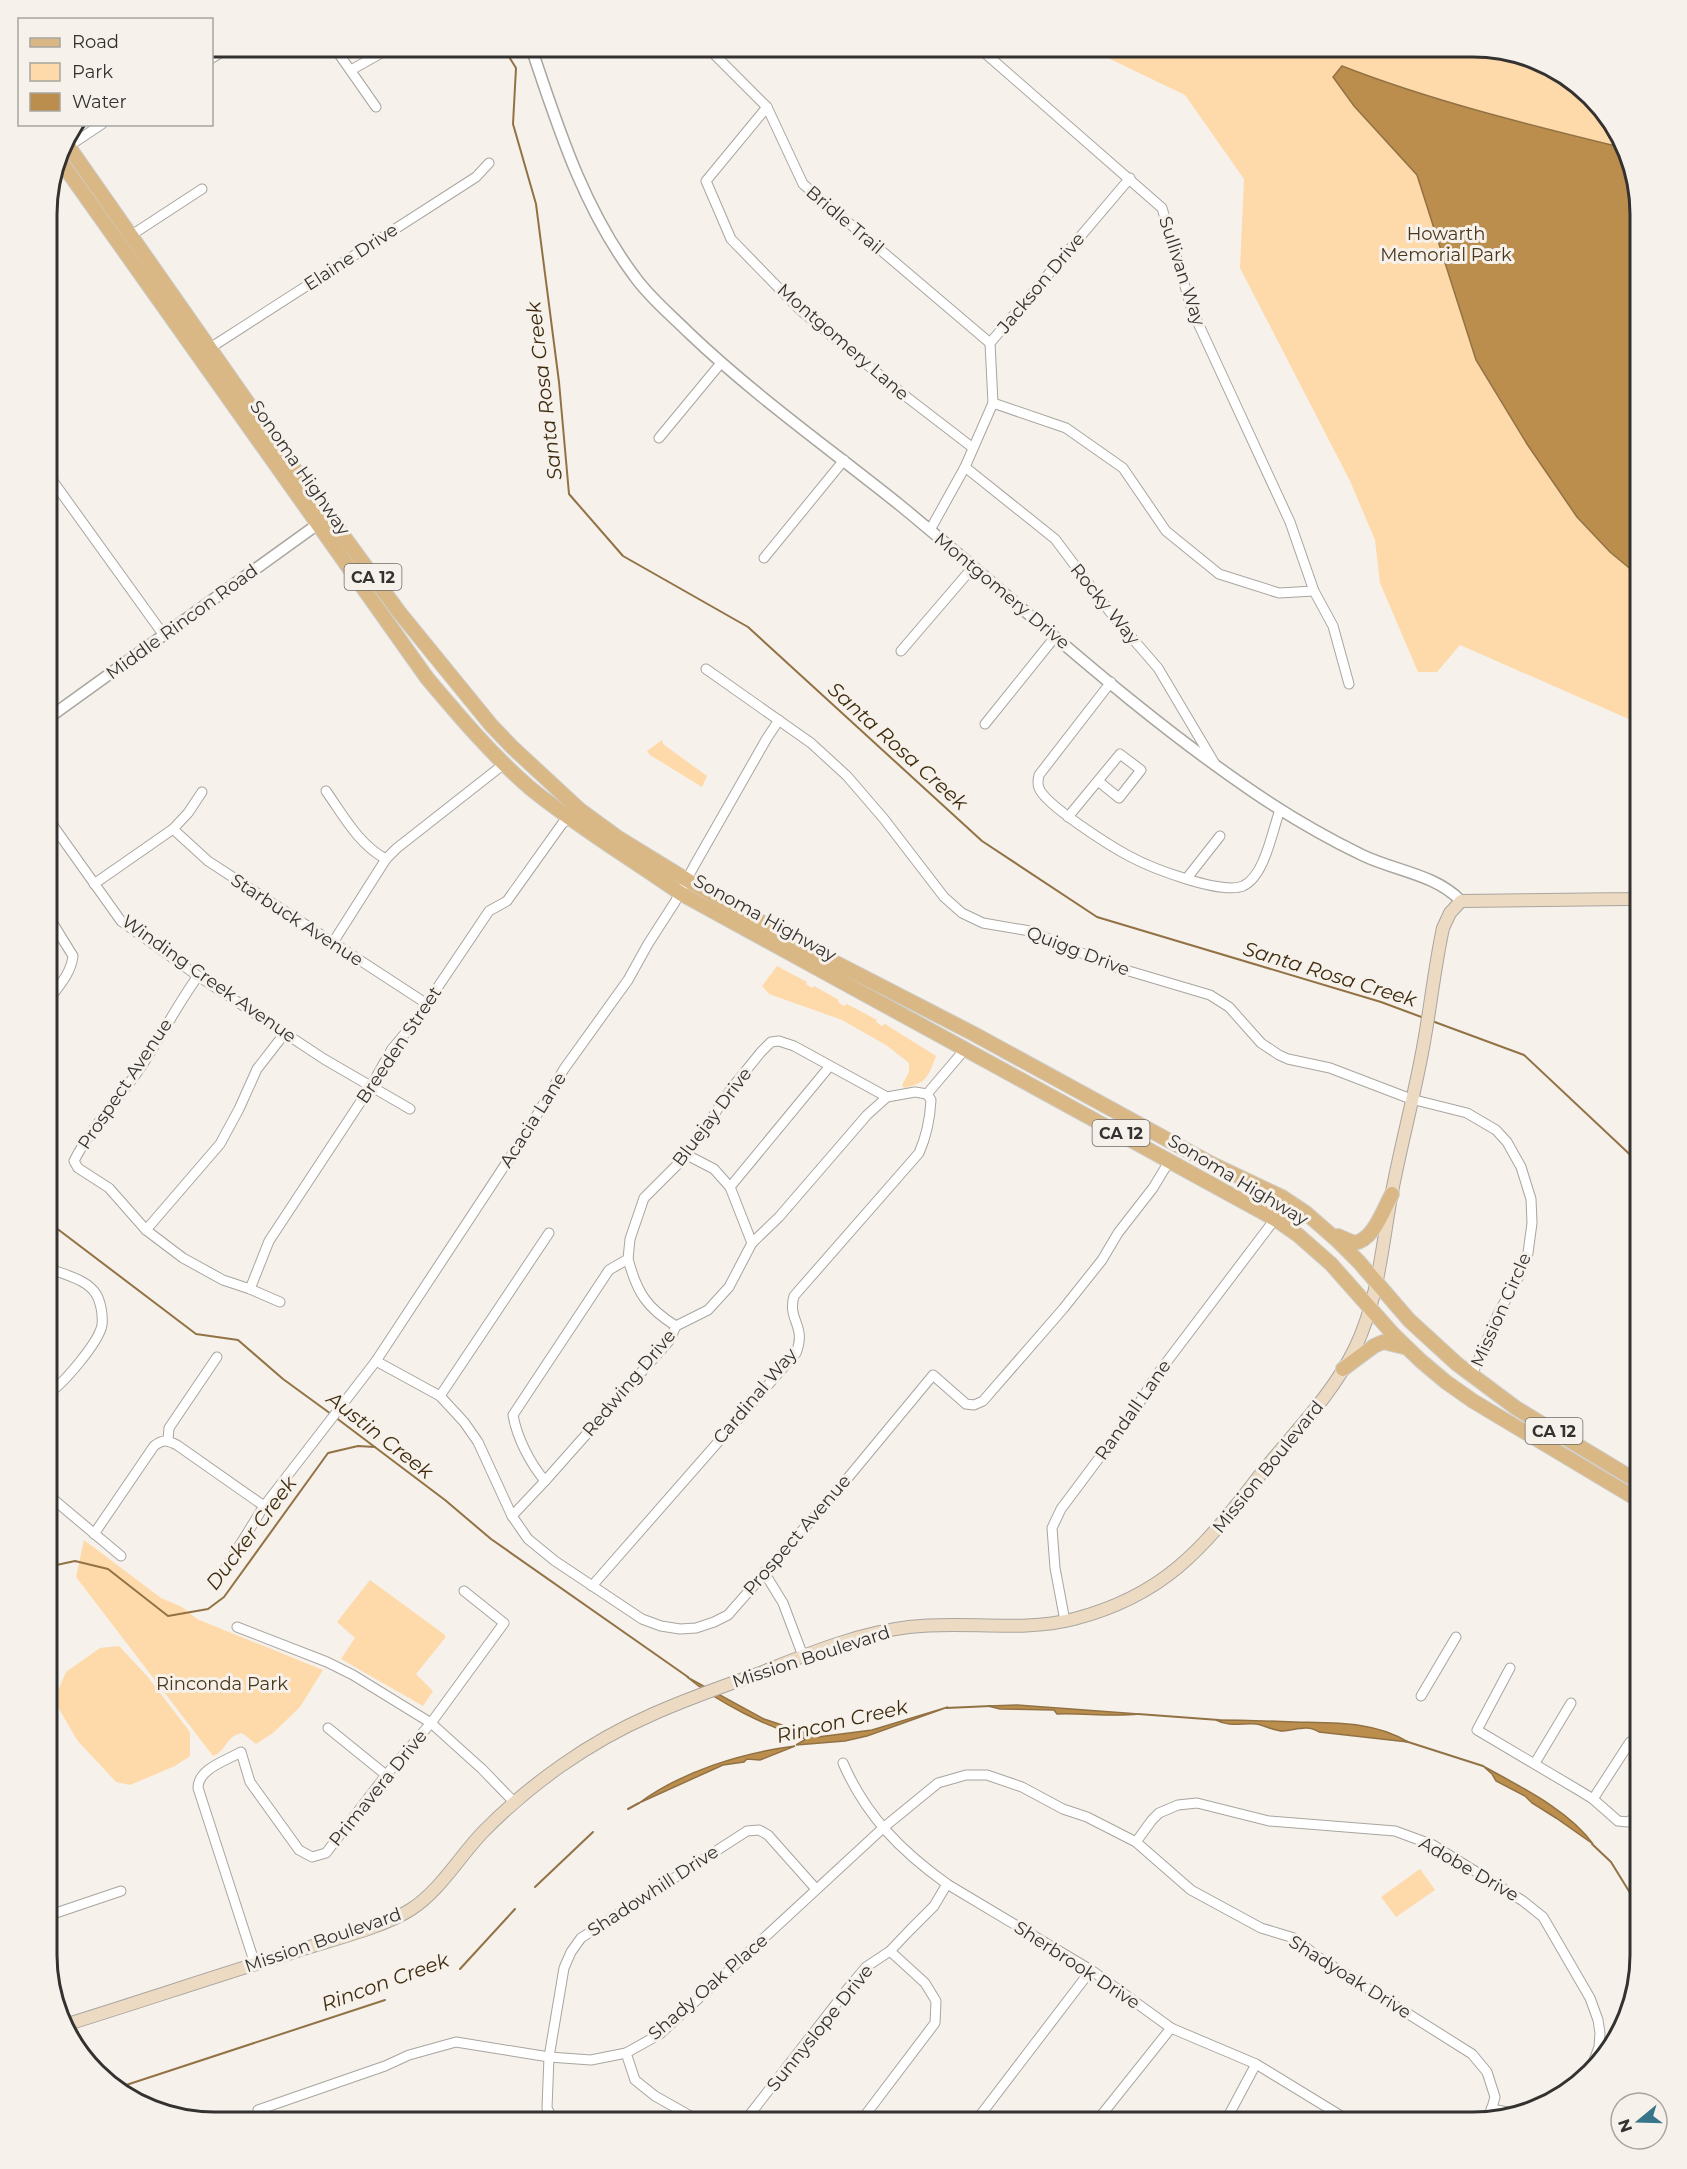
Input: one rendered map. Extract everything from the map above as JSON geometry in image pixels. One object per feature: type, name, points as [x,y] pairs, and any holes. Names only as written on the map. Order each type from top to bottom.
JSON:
[{"type":"main road","name":"Sonoma Highway","points":[[71,150],[210,348],[427,678],[465,724],[529,787],[609,847],[1275,1219],[1298,1234],[1326,1259],[1407,1348],[1432,1371],[1473,1401],[1630,1494]]},
{"type":"main road","name":"Sonoma Highway","points":[[63,170],[324,520],[445,670],[512,747],[580,810],[683,887],[974,1034],[1200,1158],[1282,1197],[1327,1231],[1359,1262],[1430,1342],[1516,1408],[1630,1476]]},
{"type":"main road","points":[[1461,901],[1630,900]]},
{"type":"main road","name":"Mission Boulevard","points":[[72,2023],[388,1921],[413,1908],[434,1889],[483,1832],[514,1802],[576,1756],[651,1715],[803,1656],[871,1634],[905,1627],[949,1623],[1028,1627],[1065,1622],[1104,1610],[1140,1595],[1172,1573],[1196,1553],[1218,1529],[1314,1410],[1358,1343],[1377,1282],[1392,1194],[1423,1047],[1443,928],[1450,913],[1461,901]]},
{"type":"main road","points":[[966,1048],[974,1034]]},
{"type":"main road","points":[[1327,1231],[1351,1242],[1363,1240],[1370,1234],[1392,1194]]},
{"type":"main road","points":[[1343,1369],[1383,1342],[1407,1348]]},
{"type":"street","points":[[342,57],[376,107]]},
{"type":"street","points":[[351,70],[373,57]]},
{"type":"street","name":"Montgomery Drive","points":[[534,57],[574,171],[608,238],[648,293],[721,363],[930,530],[1055,637],[1216,766],[1280,810],[1365,857],[1446,887],[1461,901]]},
{"type":"street","name":"Bridle Trail","points":[[717,57],[767,107],[802,184],[990,343]]},
{"type":"street","name":"Sullivan Way","points":[[990,57],[1162,208],[1192,310],[1290,522],[1314,591],[1334,626],[1349,684]]},
{"type":"street","name":"Montgomery Lane","points":[[767,107],[706,181],[731,239],[800,310],[973,448]]},
{"type":"street","points":[[74,143],[99,126]]},
{"type":"street","name":"Elaine Drive","points":[[210,348],[476,177],[489,163]]},
{"type":"street","name":"Jackson Drive","points":[[930,530],[965,467],[993,403],[990,343],[1130,178]]},
{"type":"street","points":[[130,236],[202,189]]},
{"type":"street","points":[[659,438],[721,363]]},
{"type":"street","points":[[993,403],[1066,428],[1123,468],[1166,531],[1219,574],[1279,593],[1314,591]]},
{"type":"street","points":[[764,558],[844,460]]},
{"type":"street","name":"Rocky Way","points":[[965,467],[1054,539],[1113,616],[1158,668],[1216,766]]},
{"type":"street","points":[[57,487],[163,634]]},
{"type":"street","name":"Middle Rincon Road","points":[[57,712],[324,520]]},
{"type":"street","points":[[901,651],[973,567]]},
{"type":"street","points":[[986,724],[1055,637]]},
{"type":"street","name":"Quigg Drive","points":[[706,669],[811,744],[847,776],[884,819],[944,897],[962,913],[983,923],[1030,931],[1112,966],[1210,994],[1229,1007],[1262,1043],[1279,1055],[1330,1068],[1374,1087],[1412,1099]]},
{"type":"street","points":[[1111,682],[1039,775],[1037,782],[1039,790],[1068,817],[1129,856],[1187,878],[1229,888],[1242,886],[1250,881],[1262,864],[1280,810]]},
{"type":"street","name":"Acacia Lane","points":[[225,1569],[264,1506],[376,1361],[528,1130],[564,1069],[628,980],[779,720]]},
{"type":"street","points":[[1068,817],[1120,754],[1141,770],[1119,798],[1098,781]]},
{"type":"street","points":[[332,944],[386,859],[504,764]]},
{"type":"street","points":[[326,791],[364,844],[386,859]]},
{"type":"street","points":[[94,884],[173,829],[188,813],[202,792]]},
{"type":"street","name":"Breeden Street","points":[[250,1289],[269,1241],[371,1086],[392,1049],[413,1024],[459,952],[489,911],[507,901],[562,824],[569,818]]},
{"type":"street","name":"Starbuck Avenue","points":[[173,829],[190,847],[208,861],[427,1004]]},
{"type":"street","name":"Winding Creek Avenue","points":[[57,830],[121,921],[198,976],[324,1059],[410,1109]]},
{"type":"street","points":[[1187,878],[1220,836]]},
{"type":"street","points":[[57,931],[73,956],[72,966],[57,988]]},
{"type":"street","name":"Prospect Avenue","points":[[198,976],[178,1003],[142,1066],[83,1143],[74,1161],[78,1168],[109,1188],[147,1230],[183,1258],[223,1280],[280,1302]]},
{"type":"street","points":[[147,1230],[219,1144],[239,1109],[257,1069],[285,1033]]},
{"type":"street","name":"Bluejay Drive","points":[[628,1259],[630,1239],[644,1198],[687,1155],[731,1089],[771,1042],[779,1041],[794,1046],[887,1097]]},
{"type":"street","points":[[887,1097],[915,1092],[927,1094],[966,1048]]},
{"type":"street","points":[[730,1187],[829,1066]]},
{"type":"street","name":"Cardinal Way","points":[[592,1586],[796,1353],[800,1335],[792,1313],[794,1296],[919,1153],[927,1136],[931,1100],[927,1094]]},
{"type":"street","name":"Redwing Drive","points":[[512,1516],[545,1482],[669,1341],[676,1326],[708,1310],[729,1287],[752,1243],[779,1216],[867,1115],[887,1097]]},
{"type":"street","name":"Mission Circle","points":[[1412,1099],[1467,1113],[1496,1130],[1521,1167],[1531,1199],[1532,1223],[1528,1253],[1519,1276],[1498,1314],[1472,1375]]},
{"type":"street","points":[[687,1155],[714,1169],[730,1187],[752,1243]]},
{"type":"street","name":"Prospect Avenue","points":[[376,1361],[440,1396],[464,1422],[478,1442],[512,1516],[528,1539],[642,1619],[661,1626],[688,1629],[714,1622],[728,1615],[842,1485],[933,1376],[966,1404],[974,1405],[983,1401],[1102,1260],[1118,1233],[1153,1188],[1170,1160]]},
{"type":"street","name":"Randall Lane","points":[[1065,1622],[1052,1528],[1061,1509],[1135,1410],[1156,1376],[1275,1219]]},
{"type":"street","points":[[440,1396],[549,1233]]},
{"type":"street","points":[[545,1482],[534,1468],[515,1426],[513,1414],[609,1270],[628,1259],[644,1300],[663,1318],[676,1326]]},
{"type":"street","points":[[57,1271],[82,1282],[95,1292],[102,1314],[102,1326],[97,1338],[57,1387]]},
{"type":"street","points":[[168,1440],[169,1428],[217,1357]]},
{"type":"street","points":[[94,1534],[154,1446],[160,1441],[168,1440],[177,1445],[264,1506]]},
{"type":"street","points":[[57,1503],[121,1556]]},
{"type":"street","points":[[764,1572],[779,1593],[803,1656]]},
{"type":"street","name":"Primavera Drive","points":[[255,1964],[198,1788],[198,1780],[203,1774],[241,1752],[250,1782],[299,1850],[312,1857],[326,1853],[386,1775],[431,1723],[504,1623],[464,1592]]},
{"type":"street","points":[[237,1628],[327,1662],[353,1675],[431,1723],[482,1768],[514,1802]]},
{"type":"street","points":[[1421,1696],[1456,1637]]},
{"type":"street","points":[[1510,1668],[1477,1730],[1593,1799],[1617,1821],[1630,1821]]},
{"type":"street","points":[[1535,1763],[1571,1703]]},
{"type":"street","points":[[328,1728],[386,1775]]},
{"type":"street","points":[[1593,1799],[1630,1742]]},
{"type":"street","name":"Sherbrook Drive","points":[[843,1763],[870,1813],[927,1870],[1091,1970],[1171,2028],[1256,2064],[1335,2112]]},
{"type":"street","name":"Shadyoak Drive","points":[[883,1828],[938,1783],[966,1774],[987,1775],[1022,1787],[1064,1809],[1087,1817],[1136,1842],[1191,1890],[1260,1928],[1294,1938],[1318,1958],[1472,2054],[1480,2062],[1492,2084],[1496,2097],[1491,2111]]},
{"type":"street","name":"Adobe Drive","points":[[1136,1842],[1159,1813],[1178,1805],[1197,1803],[1269,1821],[1395,1831],[1433,1845],[1523,1900],[1542,1917],[1590,1998],[1598,2020],[1599,2048]]},
{"type":"street","name":"Shady Oak Place","points":[[258,2110],[385,2066],[409,2055],[456,2042],[549,2057],[591,2060],[626,2053],[660,2034],[883,1828]]},
{"type":"street","name":"Shadowhill Drive","points":[[549,2112],[547,2108],[549,2057],[564,1968],[581,1938],[747,1831],[759,1830],[768,1835],[816,1889]]},
{"type":"street","name":"Sunnyslope Drive","points":[[752,2112],[866,1967],[890,1951],[934,1905],[947,1884]]},
{"type":"street","points":[[57,1912],[121,1891]]},
{"type":"street","points":[[868,2112],[935,2024],[936,2001],[925,1983],[890,1951]]},
{"type":"street","points":[[983,2112],[1091,1970]]},
{"type":"street","points":[[1104,2112],[1171,2028]]},
{"type":"street","points":[[626,2053],[635,2080],[655,2096],[683,2112]]},
{"type":"street","points":[[1231,2112],[1256,2064]]},
{"type":"green space","name":"Howarth Memorial Park","points":[[1106,57],[1493,58],[1513,62],[1551,78],[1584,103],[1603,127],[1622,164],[1630,204],[1630,720],[1460,645],[1437,672],[1418,672],[1380,583],[1375,540],[1350,481],[1240,268],[1244,179],[1185,95]]},
{"type":"green space","points":[[662,740],[663,744],[707,776],[702,787],[650,755],[647,751]]},
{"type":"green space","points":[[777,966],[807,982],[806,984],[812,988],[814,986],[839,1000],[838,1002],[844,1006],[847,1004],[877,1020],[876,1022],[882,1026],[885,1024],[936,1056],[926,1078],[918,1084],[904,1088],[902,1085],[909,1072],[909,1063],[886,1045],[842,1020],[769,994],[762,986]]},
{"type":"green space","name":"Rinconda Park","points":[[84,1540],[161,1598],[182,1607],[197,1619],[323,1670],[300,1707],[273,1733],[256,1744],[242,1733],[232,1737],[213,1756],[76,1577]]},
{"type":"green space","points":[[370,1580],[445,1635],[416,1674],[433,1691],[423,1706],[341,1659],[355,1638],[337,1622]]},
{"type":"green space","points":[[119,1646],[147,1676],[190,1732],[190,1756],[175,1766],[130,1785],[116,1782],[77,1740],[57,1705],[57,1693],[66,1672],[100,1648]]},
{"type":"green space","points":[[1420,1869],[1435,1890],[1396,1917],[1381,1897]]},
{"type":"water","points":[[1342,66],[1445,101],[1614,146],[1622,164],[1630,204],[1630,569],[1610,552],[1577,517],[1527,444],[1476,360],[1417,175],[1354,106],[1333,77]]},
{"type":"water","points":[[687,1677],[764,1719],[818,1737],[872,1730],[948,1707],[867,1736],[845,1741],[796,1745],[806,1739],[744,1713],[713,1696]]},
{"type":"water","points":[[1017,1705],[1139,1714],[1057,1714],[1054,1710],[1000,1709],[988,1706]]},
{"type":"water","points":[[1216,1720],[1353,1724],[1382,1730],[1408,1742],[1319,1732],[1306,1728],[1280,1731],[1256,1724],[1231,1724]]},
{"type":"water","points":[[795,1746],[760,1760],[747,1759],[744,1762],[723,1765],[639,1803],[674,1782],[713,1765],[754,1753]]},
{"type":"water","points":[[1483,1766],[1557,1810],[1571,1820],[1593,1844],[1525,1796],[1496,1781]]},
{"type":"waterway","name":"Santa Rosa Creek","points":[[509,57],[516,68],[513,124],[536,204],[559,382],[569,494],[623,556],[748,627],[982,841],[1097,917],[1381,1002],[1424,1018]]},
{"type":"waterway","name":"Santa Rosa Creek","points":[[1432,1021],[1524,1055],[1630,1155]]},
{"type":"waterway","name":"Austin Creek","points":[[57,1229],[196,1334],[238,1340],[283,1379],[331,1414]]},
{"type":"waterway","name":"Austin Creek","points":[[335,1417],[445,1500],[491,1539],[688,1677]]},
{"type":"waterway","name":"Ducker Creek","points":[[57,1565],[75,1561],[108,1569],[168,1616],[208,1609],[224,1597],[328,1453],[358,1446],[375,1447]]},
{"type":"waterway","name":"Rincon Creek","points":[[946,1708],[991,1706]]},
{"type":"waterway","name":"Rincon Creek","points":[[1138,1714],[1219,1720]]},
{"type":"waterway","name":"Rincon Creek","points":[[1405,1741],[1483,1766]]},
{"type":"waterway","name":"Rincon Creek","points":[[628,1809],[639,1803]]},
{"type":"waterway","name":"Rincon Creek","points":[[535,1887],[593,1832]]},
{"type":"waterway","name":"Rincon Creek","points":[[1592,1844],[1611,1862],[1630,1893]]},
{"type":"waterway","name":"Rincon Creek","points":[[460,1969],[515,1909]]},
{"type":"waterway","name":"Rincon Creek","points":[[127,2085],[385,2000]]}]
